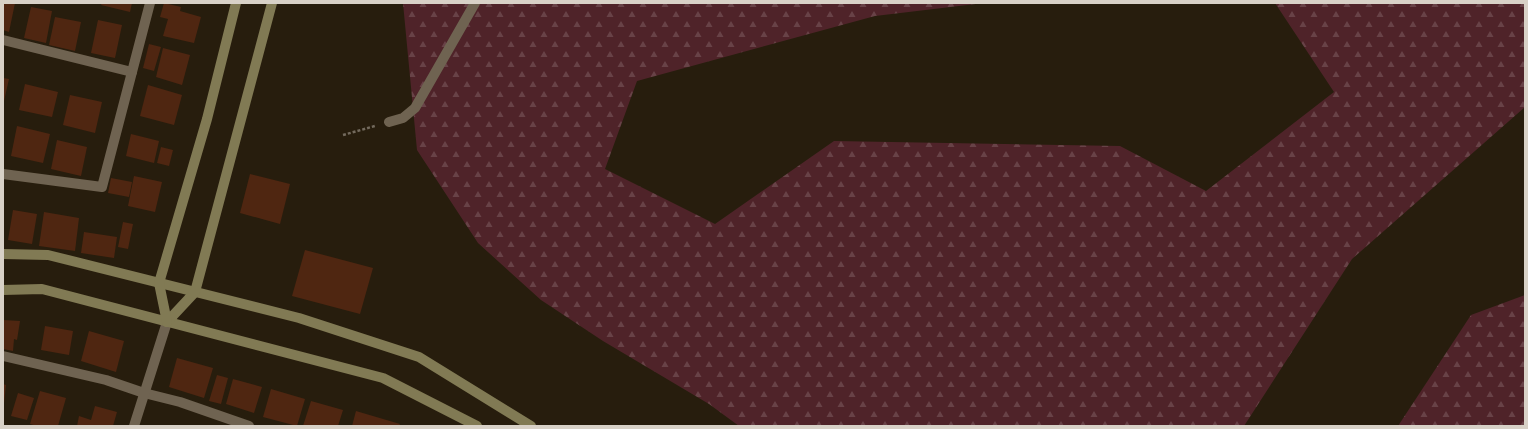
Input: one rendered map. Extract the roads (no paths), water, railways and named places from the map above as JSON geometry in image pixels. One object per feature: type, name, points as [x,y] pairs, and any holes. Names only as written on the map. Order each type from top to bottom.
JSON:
[{"type":"street","points":[[3,174],[102,187],[150,3]]},
{"type":"street","points":[[167,322],[159,283],[207,119],[236,3]]},
{"type":"street","points":[[134,426],[167,322],[195,292],[272,3]]},
{"type":"street","points":[[389,122],[403,118],[415,108],[475,3]]},
{"type":"street","points":[[3,40],[132,72]]},
{"type":"street","points":[[3,254],[48,255],[299,318],[419,357],[531,426]]},
{"type":"street","points":[[3,290],[42,289],[383,378],[477,426]]},
{"type":"street","points":[[3,356],[106,380],[144,393],[180,402],[249,426]]}]
